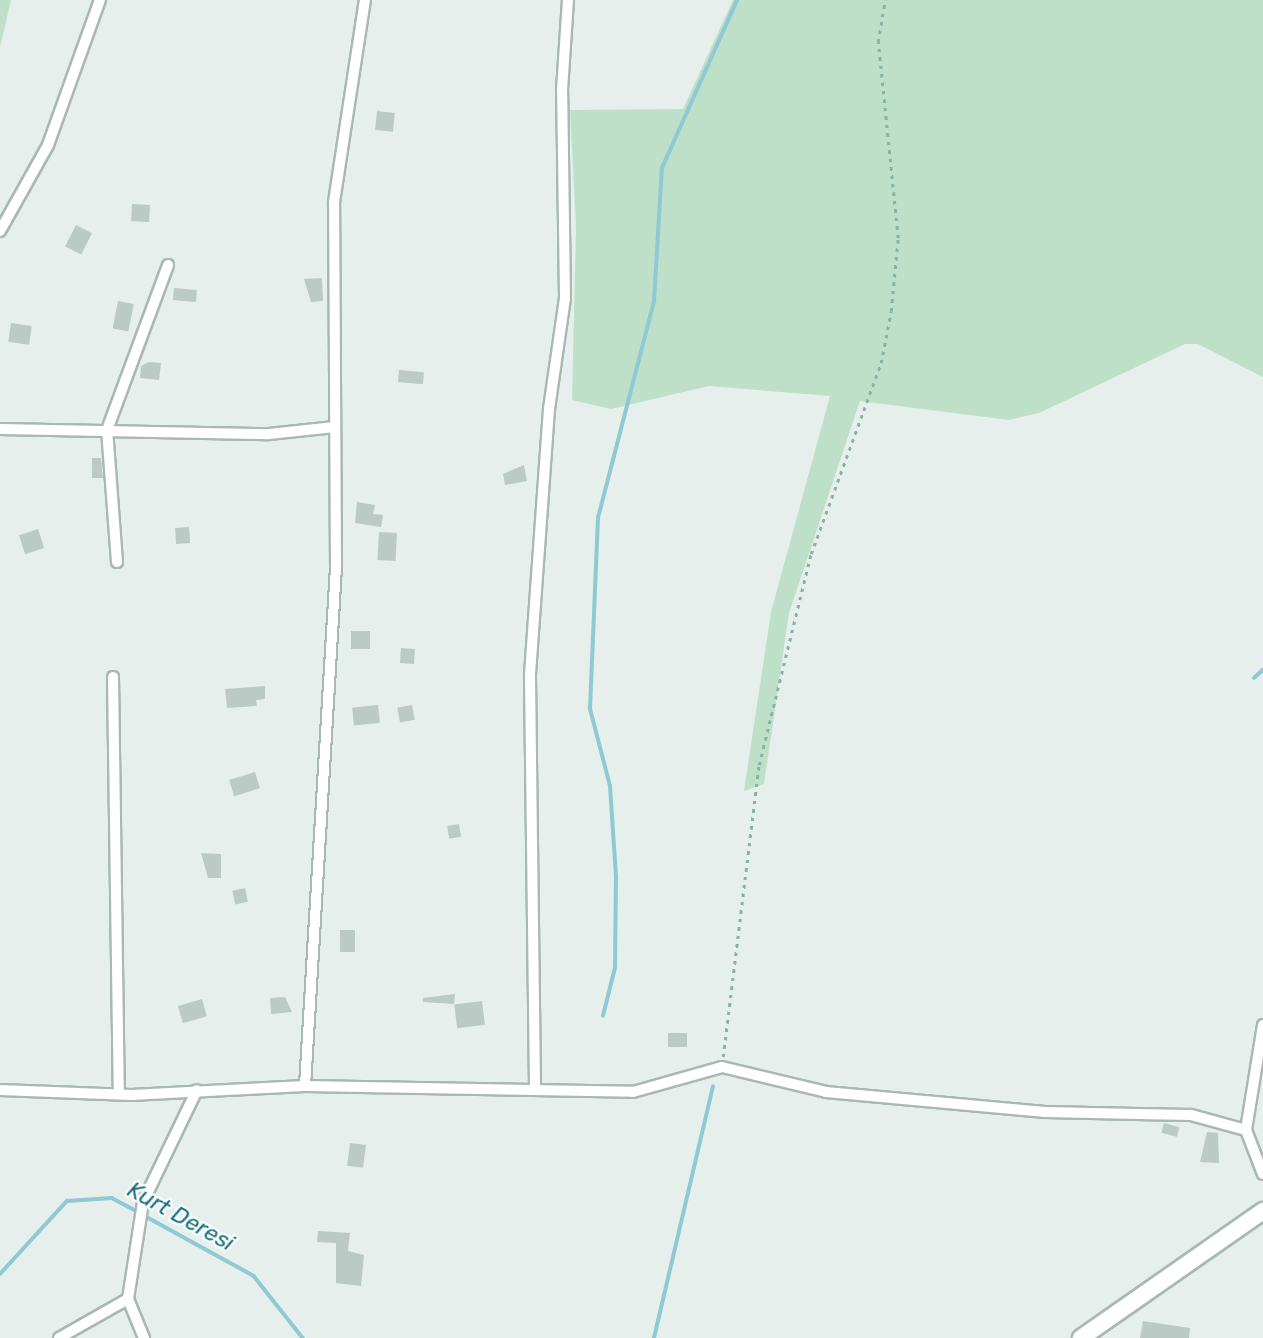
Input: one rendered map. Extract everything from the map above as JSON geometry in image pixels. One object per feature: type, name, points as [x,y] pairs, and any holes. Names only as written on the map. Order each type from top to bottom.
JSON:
[{"type":"street","points":[[0,231],[48,145],[100,0]]},
{"type":"street","points":[[305,1086],[336,568],[334,202],[365,0]]},
{"type":"street","points":[[535,1087],[530,674],[549,409],[565,298],[562,90],[568,0]]},
{"type":"street","points":[[117,562],[107,430],[168,265]]},
{"type":"street","points":[[0,429],[269,434],[335,427]]},
{"type":"street","points":[[113,677],[119,1094]]},
{"type":"street","points":[[1263,1026],[1246,1130],[1263,1174]]},
{"type":"street","points":[[0,1090],[119,1094],[305,1086],[535,1087],[633,1092],[722,1067],[826,1092],[1045,1112],[1191,1115],[1246,1130]]},
{"type":"street","points":[[144,1338],[128,1299],[143,1202],[197,1090]]},
{"type":"street","points":[[1081,1338],[1263,1211]]},
{"type":"street","points":[[59,1338],[128,1299]]},
{"type":"path","points":[[722,1067],[759,765],[811,554],[881,363],[891,311],[898,238],[878,42],[885,0]]},
{"type":"green space","points":[[0,0],[11,0],[0,47]]},
{"type":"green space","points":[[733,0],[1263,0],[1263,377],[1198,344],[1185,344],[1039,413],[1009,420],[860,401],[789,613],[764,784],[744,791],[771,612],[830,396],[709,386],[611,409],[572,400],[576,227],[570,110],[683,109]]},
{"type":"building","points":[[377,111],[395,113],[393,132],[375,130]]},
{"type":"building","points":[[132,204],[150,205],[149,222],[131,221]]},
{"type":"building","points":[[76,225],[92,233],[81,255],[65,246]]},
{"type":"building","points":[[322,278],[323,301],[311,302],[304,279]]},
{"type":"building","points":[[174,288],[197,290],[196,302],[173,300]]},
{"type":"building","points":[[118,301],[134,304],[128,332],[113,328]]},
{"type":"building","points":[[11,323],[32,326],[29,345],[8,342]]},
{"type":"building","points":[[149,362],[161,363],[159,380],[140,378],[141,366]]},
{"type":"building","points":[[399,370],[424,372],[423,384],[398,382]]},
{"type":"building","points":[[92,458],[101,458],[103,478],[92,478]]},
{"type":"building","points":[[524,465],[527,481],[505,485],[503,474]]},
{"type":"building","points":[[357,502],[375,505],[373,514],[383,515],[381,527],[355,523]]},
{"type":"building","points":[[189,527],[190,543],[176,544],[175,528]]},
{"type":"building","points":[[38,529],[44,548],[25,554],[19,535]]},
{"type":"building","points":[[379,532],[397,533],[396,561],[378,560]]},
{"type":"building","points":[[351,631],[370,631],[370,649],[351,649]]},
{"type":"building","points":[[401,648],[415,649],[414,664],[400,663]]},
{"type":"building","points":[[265,686],[265,699],[256,700],[257,706],[227,708],[225,689]]},
{"type":"building","points":[[378,705],[380,723],[354,726],[352,708]]},
{"type":"building","points":[[412,705],[415,720],[400,723],[397,708]]},
{"type":"building","points":[[255,772],[260,788],[234,796],[229,780]]},
{"type":"building","points":[[459,824],[461,837],[449,839],[447,826]]},
{"type":"building","points":[[201,853],[221,854],[221,878],[208,878]]},
{"type":"building","points":[[245,888],[248,902],[235,904],[232,891]]},
{"type":"building","points":[[340,930],[355,930],[355,952],[340,952]]},
{"type":"building","points":[[455,994],[454,1004],[423,1002],[423,998]]},
{"type":"building","points":[[285,997],[292,1012],[271,1014],[270,998]]},
{"type":"building","points":[[202,999],[207,1016],[183,1023],[178,1006]]},
{"type":"building","points":[[482,1001],[485,1025],[457,1028],[454,1004]]},
{"type":"building","points":[[668,1033],[687,1033],[687,1047],[668,1047]]},
{"type":"building","points":[[1164,1123],[1179,1127],[1177,1137],[1161,1133]]},
{"type":"building","points":[[1207,1132],[1218,1133],[1219,1163],[1200,1162]]},
{"type":"building","points":[[350,1143],[366,1145],[363,1168],[347,1166]]},
{"type":"building","points":[[318,1231],[350,1233],[348,1251],[364,1255],[361,1286],[336,1283],[336,1243],[317,1242]]},
{"type":"building","points":[[1143,1321],[1190,1328],[1189,1338],[1140,1338]]},
{"type":"waterway","points":[[603,1016],[615,968],[616,877],[610,786],[590,709],[598,518],[654,301],[662,168],[737,0]]},
{"type":"waterway","points":[[1254,678],[1263,670]]},
{"type":"waterway","points":[[654,1338],[713,1087]]},
{"type":"waterway","name":"Kurt Deresi","points":[[0,1274],[67,1201],[112,1198],[138,1212]]},
{"type":"waterway","name":"Kurt Deresi","points":[[145,1216],[254,1276],[303,1338]]}]
